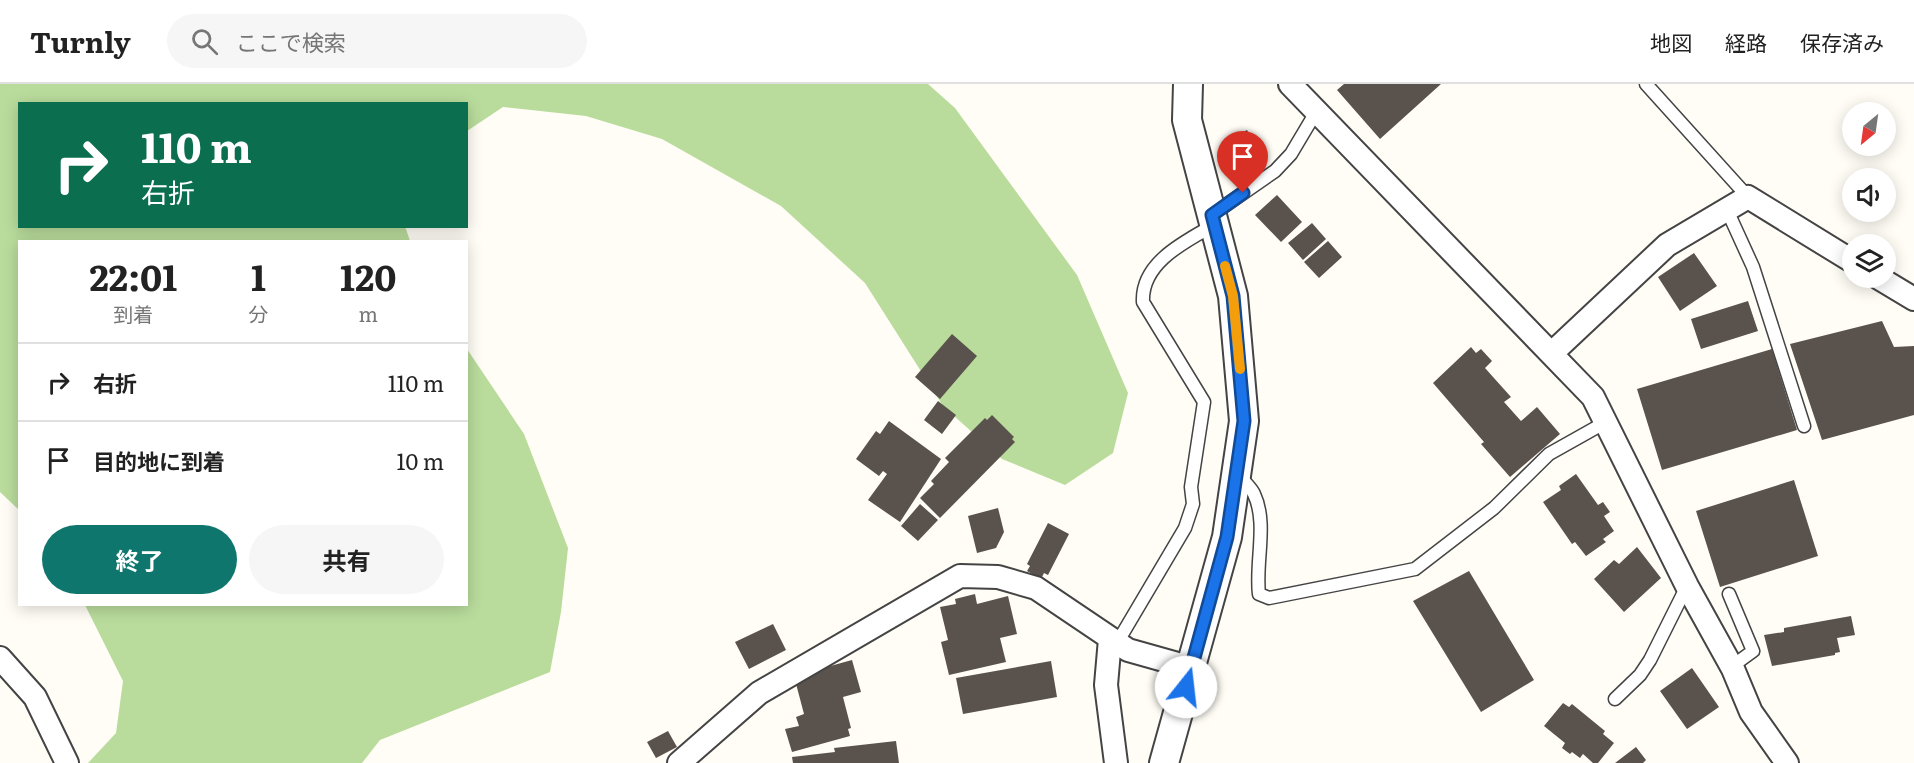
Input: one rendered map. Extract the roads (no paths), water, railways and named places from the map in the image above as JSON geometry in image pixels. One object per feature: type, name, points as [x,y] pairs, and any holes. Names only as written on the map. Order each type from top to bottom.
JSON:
[{"type":"street","points":[[1164,763],[1227,537],[1244,421],[1234,308],[1187,120],[1188,84]]},
{"type":"street","points":[[1290,84],[1593,397],[1687,586],[1731,666],[1751,711],[1787,763]]},
{"type":"street","points":[[1552,353],[1667,245],[1748,197],[1842,255]]},
{"type":"street","points":[[1896,288],[1914,299]]},
{"type":"street","points":[[679,763],[759,693],[876,622],[960,576],[998,576],[1036,588],[1128,651],[1192,668]]},
{"type":"street","points":[[1114,641],[1106,685],[1116,763]]},
{"type":"street","points":[[0,658],[35,697],[67,763]]},
{"type":"lane","points":[[1646,84],[1748,197]]},
{"type":"lane","points":[[1114,641],[1185,528],[1193,504],[1191,487],[1204,402],[1143,302],[1142,288],[1146,276],[1181,244],[1275,171],[1291,154],[1316,112]]},
{"type":"lane","points":[[1727,210],[1754,267],[1803,426]]},
{"type":"lane","points":[[1236,472],[1254,493],[1260,518],[1257,575],[1259,594],[1269,598],[1415,569],[1494,508],[1549,454],[1606,422]]},
{"type":"lane","points":[[1615,699],[1640,675],[1650,660],[1687,586]]},
{"type":"lane","points":[[1729,594],[1753,651],[1731,666]]}]
